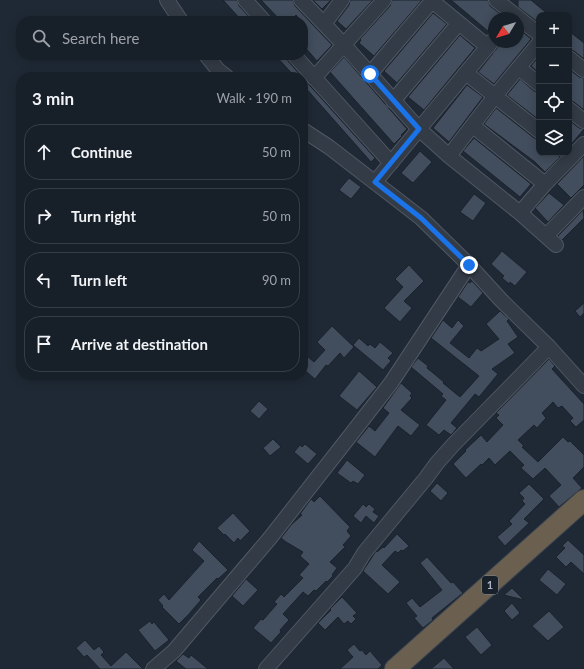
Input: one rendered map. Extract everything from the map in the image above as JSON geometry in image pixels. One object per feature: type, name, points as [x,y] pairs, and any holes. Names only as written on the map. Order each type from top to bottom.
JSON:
[{"type":"highway","name":"1","points":[[396,669],[584,500]]},
{"type":"street","points":[[166,0],[177,16]]},
{"type":"street","points":[[245,0],[259,16]]},
{"type":"street","points":[[301,0],[345,46],[419,129],[449,156],[520,213],[551,241],[584,197]]},
{"type":"street","points":[[324,24],[342,0]]},
{"type":"street","points":[[314,78],[345,46],[384,0]]},
{"type":"street","points":[[370,74],[431,0],[459,23],[488,41]]},
{"type":"street","points":[[496,0],[509,12]]},
{"type":"street","points":[[393,100],[459,23]]},
{"type":"street","points":[[524,24],[536,32]]},
{"type":"street","points":[[375,182],[488,47]]},
{"type":"street","points":[[449,156],[495,96],[536,47]]},
{"type":"street","points":[[210,60],[221,72]]},
{"type":"street","points":[[298,60],[391,163]]},
{"type":"street","points":[[572,60],[584,70]]},
{"type":"street","points":[[519,68],[536,82]]},
{"type":"street","points":[[466,73],[536,129]]},
{"type":"street","points":[[572,111],[584,121]]},
{"type":"street","points":[[473,126],[545,184]]},
{"type":"street","points":[[308,133],[329,147],[421,218],[549,347],[584,386]]},
{"type":"street","points":[[572,153],[584,144]]},
{"type":"street","points":[[520,213],[568,156]]},
{"type":"street","points":[[153,669],[174,651],[270,538],[349,438],[391,383],[469,265]]},
{"type":"street","points":[[266,669],[355,568],[364,553],[437,463],[549,347]]},
{"type":"building","points":[[223,0],[237,0],[239,6],[248,16],[237,16]]},
{"type":"building","points":[[261,0],[293,0],[295,6],[304,16],[296,15],[276,16]]},
{"type":"building","points":[[313,0],[331,0],[322,9]]},
{"type":"building","points":[[350,0],[373,0],[346,29],[337,21],[349,5]]},
{"type":"building","points":[[392,0],[422,0],[374,56],[359,43],[361,40],[360,39],[390,6]]},
{"type":"building","points":[[451,0],[488,0],[490,6],[498,12],[488,12],[488,31]]},
{"type":"building","points":[[518,0],[531,0],[545,12],[536,12],[536,21],[518,7]]},
{"type":"building","points":[[433,13],[447,24],[397,83],[384,71]]},
{"type":"building","points":[[308,20],[332,45],[317,61],[308,51]]},
{"type":"building","points":[[524,33],[531,39],[524,48]]},
{"type":"building","points":[[572,33],[584,43],[584,59],[572,51]]},
{"type":"building","points":[[460,35],[475,48],[424,110],[408,97]]},
{"type":"building","points":[[497,48],[524,48],[494,84],[478,72]]},
{"type":"building","points":[[344,57],[407,129],[394,144],[330,72]]},
{"type":"building","points":[[280,60],[288,60],[298,72],[290,72]]},
{"type":"building","points":[[536,60],[536,70],[531,66]]},
{"type":"building","points":[[572,71],[579,77],[584,78],[584,110],[572,102]]},
{"type":"building","points":[[520,79],[536,91],[536,118],[507,95]]},
{"type":"building","points":[[308,84],[375,158],[371,162],[308,91]]},
{"type":"building","points":[[467,85],[483,97],[449,142],[433,128]]},
{"type":"building","points":[[496,108],[536,138],[536,156],[560,157],[545,172],[535,162],[484,124]]},
{"type":"building","points":[[572,122],[579,128],[584,129],[572,143]]},
{"type":"building","points":[[474,138],[531,184],[520,197],[463,151]]},
{"type":"building","points":[[420,151],[432,162],[413,183],[401,173]]},
{"type":"building","points":[[584,156],[584,185],[571,198],[557,184]]},
{"type":"building","points":[[349,178],[361,187],[351,199],[339,190]]},
{"type":"building","points":[[549,193],[564,205],[548,222],[535,208]]},
{"type":"building","points":[[474,194],[486,203],[473,221],[460,212]]},
{"type":"building","points":[[583,210],[584,218],[562,240],[558,236]]},
{"type":"building","points":[[502,251],[527,272],[515,286],[510,282],[509,284],[502,278],[504,276],[491,264]]},
{"type":"building","points":[[409,265],[424,281],[404,301],[412,308],[400,322],[384,308],[403,287],[395,279]]},
{"type":"building","points":[[472,281],[483,293],[471,307],[458,297],[468,282],[470,283]]},
{"type":"building","points":[[584,303],[584,313],[580,317],[575,311]]},
{"type":"building","points":[[500,311],[509,319],[507,321],[518,337],[508,344],[515,353],[492,369],[498,374],[479,397],[475,394],[451,423],[457,428],[452,434],[451,435],[444,430],[439,435],[426,425],[446,400],[441,396],[443,394],[411,367],[418,358],[428,366],[427,368],[444,382],[443,383],[460,397],[479,376],[431,338],[443,320],[452,328],[458,320],[464,326],[450,343],[469,358],[477,348],[481,351],[499,339],[486,324]]},
{"type":"building","points":[[332,326],[354,347],[344,358],[340,353],[328,366],[326,365],[315,379],[308,373],[308,357],[314,362],[325,350],[317,342]]},
{"type":"building","points":[[359,338],[368,346],[370,344],[375,348],[380,342],[393,353],[388,358],[391,361],[383,370],[353,345]]},
{"type":"building","points":[[549,359],[555,366],[552,369],[584,404],[584,420],[576,427],[570,421],[573,418],[562,406],[558,408],[553,402],[542,413],[546,418],[537,428],[534,425],[518,440],[524,446],[522,447],[538,462],[563,437],[568,442],[570,441],[584,455],[584,467],[573,478],[582,488],[559,507],[549,496],[561,485],[545,468],[533,479],[521,468],[524,465],[510,451],[495,465],[489,458],[466,478],[453,464],[481,435],[487,442],[503,425],[496,418],[499,415],[496,413]]},
{"type":"building","points":[[359,371],[377,387],[357,410],[339,396]]},
{"type":"building","points":[[401,383],[412,393],[410,396],[412,398],[401,410],[420,425],[411,436],[398,426],[375,457],[356,442],[369,426],[375,431],[389,413],[383,408]]},
{"type":"building","points":[[259,401],[268,409],[259,419],[250,411]]},
{"type":"building","points":[[273,439],[281,447],[270,456],[263,448]]},
{"type":"building","points":[[305,444],[317,454],[308,464],[294,452],[300,445],[302,447]]},
{"type":"building","points":[[347,460],[365,475],[358,484],[353,481],[351,483],[337,473]]},
{"type":"building","points":[[437,483],[448,493],[441,501],[430,491]]},
{"type":"building","points":[[529,484],[544,499],[524,519],[529,523],[505,546],[497,537],[512,524],[509,521],[525,504],[522,501],[524,498],[519,493]]},
{"type":"building","points":[[320,496],[350,527],[347,531],[351,536],[343,545],[345,547],[330,562],[337,568],[332,575],[333,576],[308,596],[303,592],[283,614],[289,620],[271,643],[253,628],[261,619],[263,620],[277,604],[274,602],[281,594],[284,597],[303,578],[299,575],[309,564],[300,556],[303,552],[281,538],[291,525],[302,515],[300,514],[311,499],[314,502]]},
{"type":"building","points":[[363,504],[366,507],[369,504],[375,509],[373,512],[379,516],[374,523],[366,516],[361,523],[353,516]]},
{"type":"building","points":[[233,513],[250,531],[240,541],[238,538],[234,543],[217,528]]},
{"type":"building","points":[[397,534],[409,546],[398,553],[395,551],[382,565],[400,582],[388,594],[363,571],[376,551],[377,552],[383,547],[384,548]]},
{"type":"building","points":[[568,540],[584,555],[584,574],[571,562],[566,567],[556,557],[565,548],[562,546]]},
{"type":"building","points":[[199,541],[228,570],[218,579],[217,578],[198,597],[201,600],[179,624],[162,607],[163,606],[158,600],[164,594],[169,600],[204,561],[192,550]]},
{"type":"building","points":[[427,557],[451,583],[453,582],[463,593],[432,618],[433,620],[423,628],[414,618],[417,616],[406,603],[412,598],[420,607],[442,590],[420,563]]},
{"type":"building","points":[[548,569],[566,584],[557,595],[539,580]]},
{"type":"building","points":[[246,579],[258,590],[243,606],[232,596]]},
{"type":"building","points":[[512,588],[524,600],[504,595]]},
{"type":"building","points":[[342,597],[357,613],[353,616],[356,619],[351,624],[348,621],[344,624],[338,617],[325,630],[318,623]]},
{"type":"building","points":[[512,603],[520,613],[512,620],[504,611]]},
{"type":"building","points":[[549,611],[564,627],[548,641],[532,626]]},
{"type":"building","points":[[150,621],[152,624],[154,622],[169,640],[155,651],[138,630]]},
{"type":"building","points":[[477,627],[492,645],[481,655],[465,637]]},
{"type":"building","points":[[85,640],[94,650],[99,646],[104,652],[101,655],[111,666],[126,652],[143,669],[100,669],[87,655],[84,657],[76,648]]},
{"type":"building","points":[[354,644],[366,655],[370,651],[382,665],[378,669],[340,669],[353,657],[347,650]]},
{"type":"building","points":[[183,654],[189,658],[191,655],[208,669],[186,669],[176,661]]},
{"type":"building","points":[[444,658],[454,669],[431,669]]},
{"type":"route","points":[[370,74],[419,129],[375,182],[421,218],[469,265]]}]
